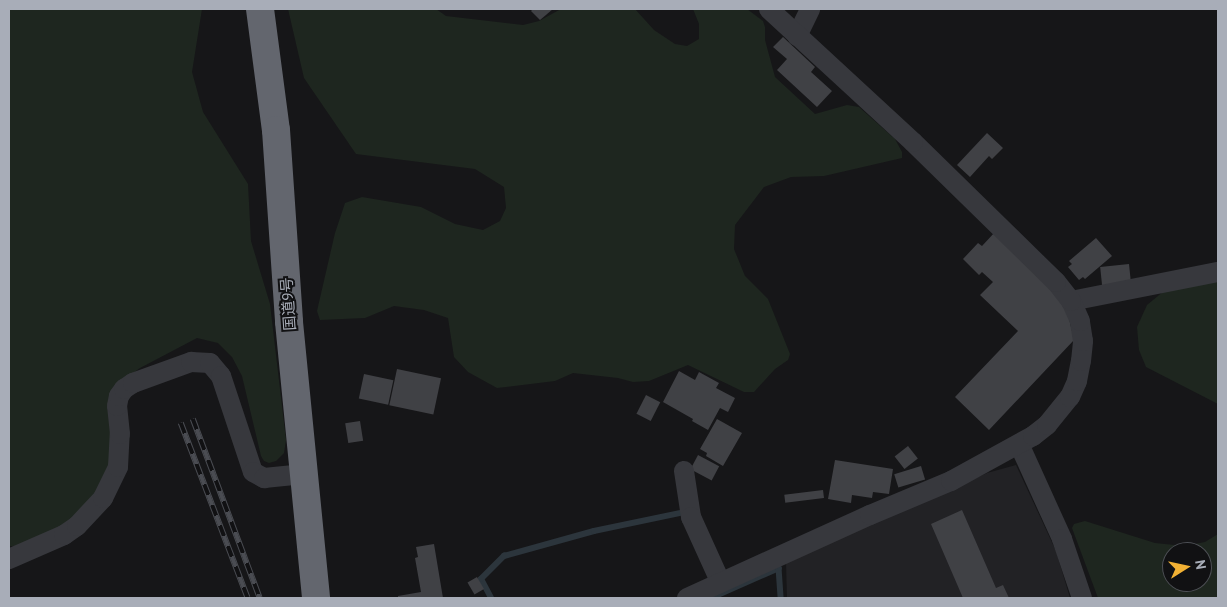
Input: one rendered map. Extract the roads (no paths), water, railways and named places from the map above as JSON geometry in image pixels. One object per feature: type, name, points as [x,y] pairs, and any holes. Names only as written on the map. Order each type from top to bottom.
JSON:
[{"type":"highway","name":"国道9号","points":[[260,9],[276,130],[289,322],[316,598]]},
{"type":"street","points":[[687,598],[870,515],[951,481],[1019,444],[1047,425],[1070,397],[1077,381],[1083,341],[1080,321],[1071,301],[1032,257],[913,142],[769,9]]},
{"type":"street","points":[[797,36],[810,9]]},
{"type":"street","points":[[1071,301],[1218,272]]},
{"type":"street","points":[[9,559],[64,535],[77,526],[103,498],[118,467],[120,434],[117,406],[119,396],[124,389],[133,383],[191,362],[210,363],[221,376],[253,472],[264,478],[304,474]]},
{"type":"street","points":[[1019,444],[1062,539],[1082,598]]},
{"type":"street","points":[[684,471],[691,517],[720,583]]},
{"type":"waterway","points":[[491,598],[481,579],[504,556],[594,531],[685,512]]},
{"type":"waterway","points":[[711,598],[779,568],[781,598]]},
{"type":"railway","points":[[193,419],[260,598]]},
{"type":"railway","points":[[181,423],[248,598]]}]
